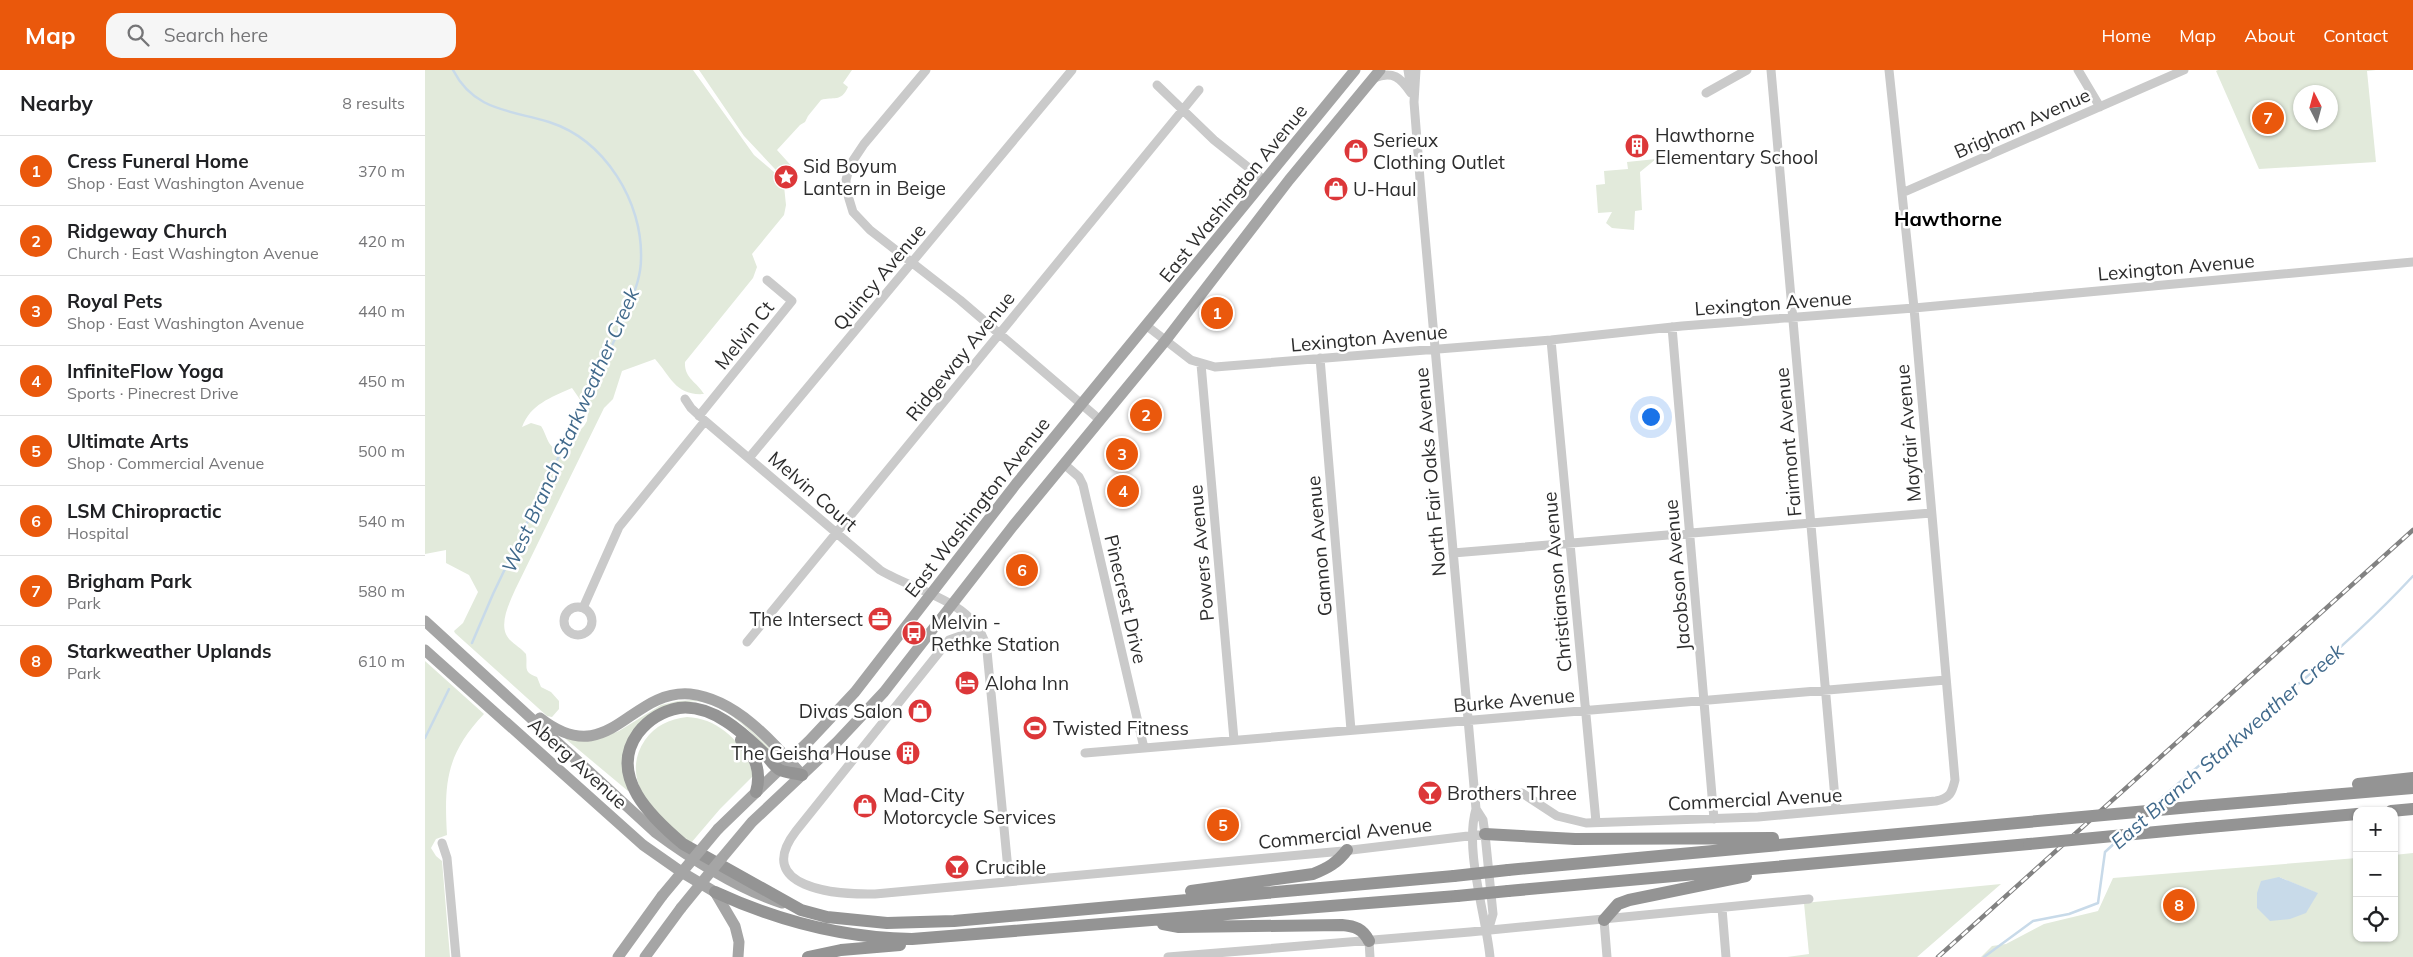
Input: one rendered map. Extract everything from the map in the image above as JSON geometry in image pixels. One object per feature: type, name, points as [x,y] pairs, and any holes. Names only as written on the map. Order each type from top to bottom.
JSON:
[{"type":"highway","points":[[802,775],[779,770],[756,746],[728,725],[711,713],[695,708],[673,710],[654,718],[636,736],[629,751],[628,768],[632,788],[669,832],[683,844],[801,910],[827,917],[917,924],[2413,788]]},
{"type":"highway","points":[[728,725],[747,748],[757,766],[759,775],[756,792]]},
{"type":"highway","points":[[2298,798],[2347,786],[2413,778]]},
{"type":"highway","points":[[2398,810],[2413,809]]},
{"type":"highway","points":[[715,892],[748,907],[825,930],[886,938],[939,938],[1457,896],[2353,814]]},
{"type":"highway","points":[[2398,818],[2413,816]]},
{"type":"highway","points":[[2231,825],[2353,821]]},
{"type":"highway","points":[[1479,835],[1575,839],[1860,838]]},
{"type":"highway","points":[[1020,915],[1313,874],[1339,861],[1347,850]]},
{"type":"highway","points":[[1604,920],[1618,904],[1629,900],[1811,864]]},
{"type":"highway","points":[[1151,921],[1179,927],[1348,926],[1361,930],[1369,941]]},
{"type":"highway","points":[[808,957],[841,950],[898,946],[939,938]]},
{"type":"main road","name":"East Washington Avenue","points":[[618,957],[662,896],[718,829],[855,692],[1081,404],[1147,326],[1355,70]]},
{"type":"main road","name":"East Washington Avenue","points":[[648,955],[681,908],[736,840],[866,712],[1064,464],[1166,340],[1283,188],[1380,70]]},
{"type":"main road","name":"Aberg Avenue","points":[[425,621],[655,832],[682,852],[729,879],[767,898],[801,910]]},
{"type":"main road","name":"Aberg Avenue","points":[[425,650],[643,845],[683,873],[715,892]]},
{"type":"main road","points":[[485,675],[549,725],[575,736],[604,733],[648,706],[668,697],[690,694],[705,697],[730,708],[745,719],[789,760],[802,775]]},
{"type":"main road","points":[[715,892],[735,926],[739,942],[738,957]]},
{"type":"street","points":[[926,70],[864,144],[850,165],[846,189],[853,212],[871,230],[960,300],[998,335],[1022,352],[1100,420]]},
{"type":"street","name":"Quincy Avenue","points":[[749,458],[1072,70]]},
{"type":"street","name":"North Fair Oaks Avenue","points":[[1408,70],[1413,98],[1475,795],[1476,810],[1472,821],[1479,835],[1493,914],[1488,931]]},
{"type":"street","name":"North Fair Oaks Avenue","points":[[1413,98],[1416,70]]},
{"type":"street","points":[[1706,93],[1747,70]]},
{"type":"street","name":"Fairmont Avenue","points":[[1771,70],[1836,810]]},
{"type":"street","name":"Mayfair Avenue","points":[[1889,70],[1913,308],[1955,780],[1952,793]]},
{"type":"street","points":[[2078,70],[2100,106]]},
{"type":"street","name":"Brigham Avenue","points":[[1901,194],[2184,70]]},
{"type":"street","points":[[1372,80],[1383,74],[1393,73],[1400,78],[1413,98]]},
{"type":"street","points":[[1157,85],[1214,140],[1264,180]]},
{"type":"street","name":"Ridgeway Avenue","points":[[747,642],[1199,90]]},
{"type":"street","name":"Lexington Avenue","points":[[1147,326],[1191,360],[1215,367],[1551,340],[1672,327],[1913,308],[2413,262]]},
{"type":"street","name":"Melvin Ct","points":[[702,418],[792,301],[767,280]]},
{"type":"street","name":"Jacobson Avenue","points":[[1672,327],[1714,819]]},
{"type":"street","name":"Christianson Avenue","points":[[1551,340],[1596,822]]},
{"type":"street","name":"Gannon Avenue","points":[[1321,358],[1351,730]]},
{"type":"street","name":"Powers Avenue","points":[[1201,364],[1234,740]]},
{"type":"street","name":"Melvin Court","points":[[685,399],[702,418],[880,570],[899,581],[952,604],[967,613],[979,629]]},
{"type":"street","points":[[583,608],[619,526],[702,418]]},
{"type":"street","name":"Pinecrest Drive","points":[[1064,464],[1079,477],[1083,485],[1144,748]]},
{"type":"street","points":[[1453,553],[1931,513]]},
{"type":"street","points":[[979,629],[986,644],[993,701],[1009,880]]},
{"type":"street","name":"Commercial Avenue","points":[[979,629],[949,640],[787,844],[782,858],[788,874],[800,882],[831,892],[849,895],[875,894],[1009,880],[1347,850],[1479,835]]},
{"type":"street","name":"Burke Avenue","points":[[1085,753],[1946,680]]},
{"type":"street","name":"Commercial Avenue","points":[[1475,795],[1522,793],[1557,816],[1571,821],[1596,822],[1714,819],[1836,810],[1936,801],[1944,799],[1952,793]]},
{"type":"street","name":"North Fair Oaks Avenue","points":[[1476,810],[1483,820],[1479,835],[1481,915],[1488,931],[1490,957]]},
{"type":"street","points":[[442,843],[447,858],[457,957]]},
{"type":"street","points":[[1168,957],[1254,954],[1369,941],[1809,899]]},
{"type":"street","points":[[1722,908],[1726,957]]},
{"type":"street","points":[[1604,920],[1607,957]]},
{"type":"street","points":[[1369,941],[1370,957]]},
{"type":"green space","points":[[425,70],[693,70],[754,155],[774,172],[784,186],[786,205],[784,215],[752,254],[757,267],[753,278],[685,362],[689,376],[704,394],[695,394],[680,389],[655,359],[622,371],[613,399],[604,408],[515,590],[505,615],[504,629],[510,640],[526,654],[527,671],[537,677],[541,687],[551,692],[559,701],[559,709],[552,717],[547,716],[455,633],[454,631],[463,623],[478,592],[469,575],[446,563],[446,550],[425,554]],"holes":[[[572,388],[588,411],[587,421],[584,426],[561,450],[553,448],[541,426],[531,423],[522,427],[536,407]]]},
{"type":"green space","points":[[699,70],[852,70],[843,83],[848,87],[843,95],[821,100],[805,122],[777,150],[796,171],[798,180],[789,184],[744,136]]},
{"type":"green space","points":[[2376,70],[2367,71],[2376,162],[2259,169],[2216,71]]},
{"type":"green space","points":[[1656,159],[1640,172],[1642,210],[1635,211],[1634,230],[1612,228],[1606,223],[1612,212],[1598,213],[1596,185],[1605,184],[1604,171],[1628,169],[1627,162]]},
{"type":"green space","points":[[425,661],[484,714],[462,742],[455,756],[447,784],[447,835],[436,839],[431,848],[442,861],[450,957],[425,957]]},
{"type":"green space","points":[[696,700],[709,704],[698,701],[685,703],[636,726],[628,791],[561,735],[603,737],[619,731],[661,705],[678,701]]},
{"type":"green space","points":[[724,711],[730,714],[750,729],[776,755],[774,757],[757,738],[735,718]]},
{"type":"green space","points":[[687,717],[710,722],[730,735],[745,754],[753,776],[720,809],[691,843],[666,824],[645,799],[639,785],[636,770],[638,755],[649,735],[663,724],[674,719]]},
{"type":"green space","points":[[2413,853],[2413,957],[1981,957],[1992,946],[2006,944],[2044,924],[2098,911],[2113,878],[2353,858],[2353,942],[2398,942],[2398,855]],"holes":[[[2279,877],[2317,893],[2312,902]]]},
{"type":"green space","points":[[2001,884],[1917,957],[1787,957],[1809,954],[1804,903]]},
{"type":"water","points":[[2279,877],[2318,893],[2306,913],[2290,919],[2270,921],[2257,908],[2257,893],[2261,881]]},
{"type":"waterway","name":"West Branch Starkweather Creek","points":[[453,70],[471,94],[482,101],[494,107],[549,122],[569,131],[587,143],[603,158],[617,176],[628,195],[640,237],[641,259],[638,282],[625,318],[493,594],[472,643]]},
{"type":"waterway","name":"East Branch Starkweather Creek","points":[[2154,805],[2334,653],[2413,576]]},
{"type":"waterway","name":"West Branch Starkweather Creek","points":[[425,738],[449,689]]},
{"type":"waterway","name":"East Branch Starkweather Creek","points":[[2129,829],[2143,816]]},
{"type":"waterway","name":"East Branch Starkweather Creek","points":[[1984,957],[2033,921],[2069,914],[2098,903],[2105,852],[2118,840]]},
{"type":"railway","points":[[1938,957],[2413,530]]},
{"type":"place","name":"Brigham Park","points":[[2268,118]]},
{"type":"place","name":"Hawthorne Elementary School","points":[[1637,146]]},
{"type":"place","name":"Serieux Clothing Outlet","points":[[1356,151]]},
{"type":"place","name":"Sid Boyum Lantern in Beige","points":[[786,177]]},
{"type":"place","name":"U-Haul","points":[[1336,189]]},
{"type":"place","name":"Cress Funeral Home","points":[[1217,313]]},
{"type":"place","name":"Ridgeway Church","points":[[1146,415]]},
{"type":"place","name":"Royal Pets","points":[[1122,454]]},
{"type":"place","name":"InfiniteFlow Yoga","points":[[1123,491]]},
{"type":"place","name":"LSM Chiropractic","points":[[1022,570]]},
{"type":"place","name":"The Intersect","points":[[880,619]]},
{"type":"place","name":"Melvin - Rethke Station","points":[[914,633]]},
{"type":"place","name":"Aloha Inn","points":[[967,683]]},
{"type":"place","name":"Divas Salon","points":[[920,711]]},
{"type":"place","name":"Twisted Fitness","points":[[1035,728]]},
{"type":"place","name":"The Geisha House","points":[[908,753]]},
{"type":"place","name":"Brothers Three","points":[[1430,793]]},
{"type":"place","name":"Mad-City Motorcycle Services","points":[[865,806]]},
{"type":"place","name":"Ultimate Arts","points":[[1223,825]]},
{"type":"place","name":"Crucible","points":[[957,867]]},
{"type":"place","name":"Starkweather Uplands","points":[[2179,905]]},
{"type":"district","name":"Hawthorne","points":[[1948,218]]}]
